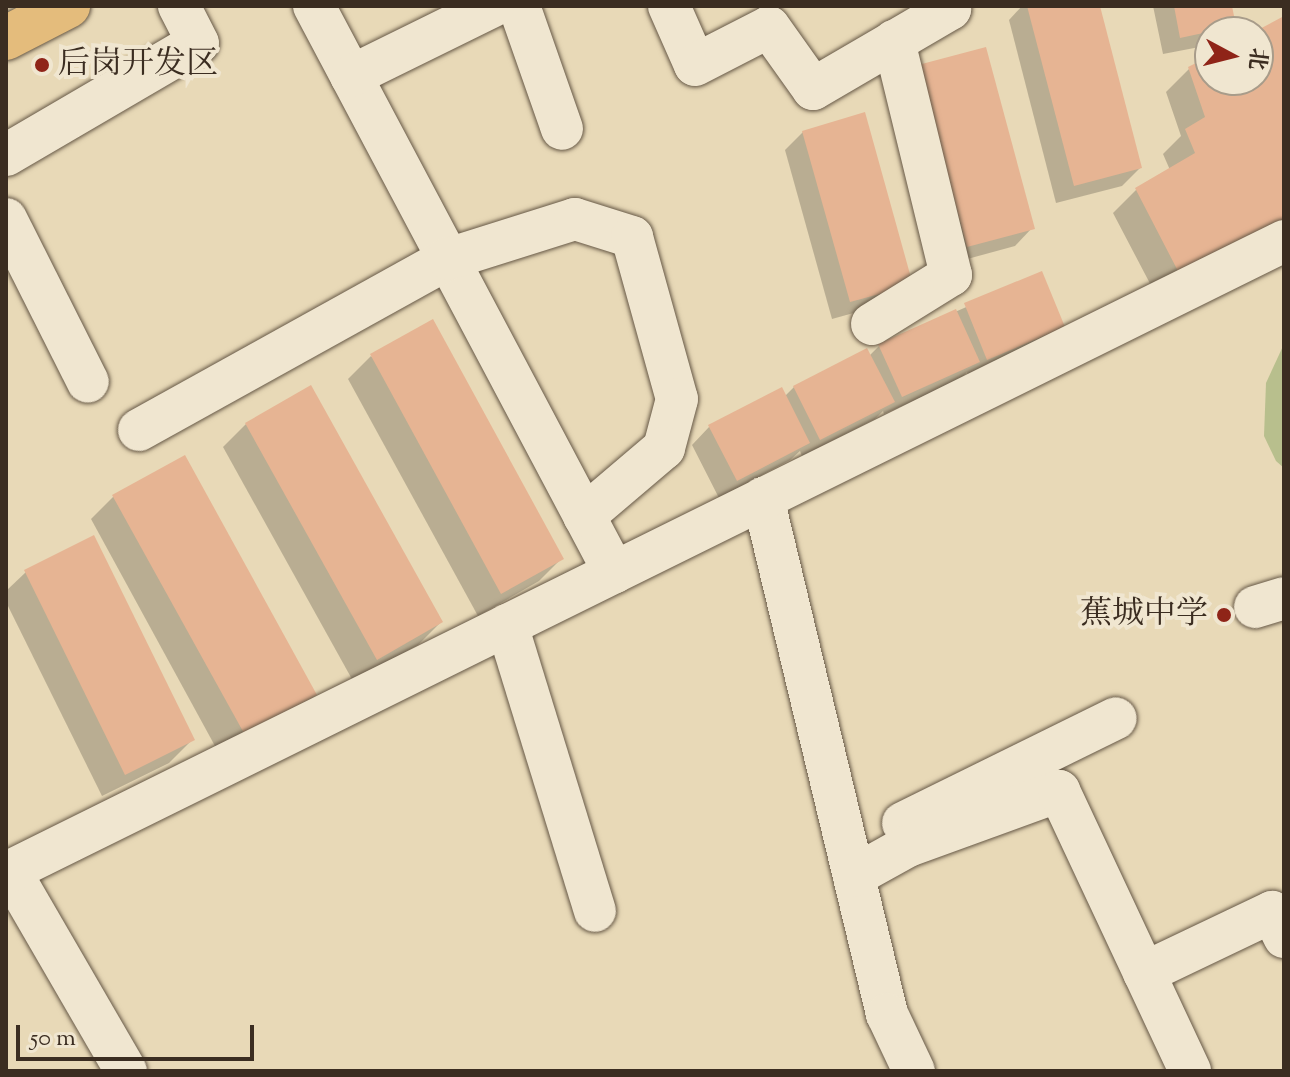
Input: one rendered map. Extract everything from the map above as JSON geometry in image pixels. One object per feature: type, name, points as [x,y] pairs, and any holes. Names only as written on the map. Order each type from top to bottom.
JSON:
[{"type":"highway","points":[[6,38],[68,6]]},
{"type":"street","points":[[6,155],[198,43],[179,6]]},
{"type":"street","points":[[314,6],[614,572]]},
{"type":"street","points":[[351,76],[493,6]]},
{"type":"street","points":[[519,6],[562,129]]},
{"type":"street","points":[[669,6],[695,65],[769,27],[813,89],[950,9],[949,6]]},
{"type":"street","points":[[872,324],[951,275],[894,41]]},
{"type":"street","points":[[6,219],[88,382]]},
{"type":"street","points":[[139,430],[448,259],[575,219],[632,237],[677,399],[664,448],[584,516]]},
{"type":"street","points":[[126,1071],[8,872],[1284,241]]},
{"type":"street","points":[[763,498],[887,1014],[914,1071]]},
{"type":"street","points":[[507,625],[595,911]]},
{"type":"street","points":[[851,863],[1116,718]]},
{"type":"street","points":[[851,863],[908,846],[1059,791],[1190,1071]]},
{"type":"street","points":[[1144,973],[1272,912],[1284,937]]},
{"type":"green space","points":[[1284,344],[1284,468],[1276,461],[1264,436],[1266,383]]},
{"type":"building","points":[[1027,6],[1100,6],[1142,168],[1074,186]]},
{"type":"building","points":[[1174,6],[1232,6],[1234,16],[1194,16],[1194,35],[1180,38]]},
{"type":"building","points":[[1284,16],[1284,221],[1179,273],[1135,188],[1195,153],[1185,129],[1205,117],[1198,96],[1274,96],[1274,21]]},
{"type":"building","points":[[986,47],[1035,229],[967,247],[918,65]]},
{"type":"building","points":[[1194,64],[1194,85],[1188,67]]},
{"type":"building","points":[[865,112],[913,285],[850,302],[802,131]]},
{"type":"building","points":[[1042,271],[1065,327],[987,360],[964,303]]},
{"type":"building","points":[[956,309],[980,362],[902,397],[878,344]]},
{"type":"building","points":[[433,319],[564,559],[501,594],[370,354]]},
{"type":"building","points":[[867,348],[895,402],[820,440],[793,386]]},
{"type":"building","points":[[311,385],[443,622],[377,660],[245,423]]},
{"type":"building","points":[[782,387],[810,443],[737,481],[708,425]]},
{"type":"building","points":[[185,455],[317,695],[245,735],[112,495]]},
{"type":"building","points":[[94,535],[195,740],[125,775],[24,570]]},
{"type":"place","name":"后岗开发区","points":[[42,65]]},
{"type":"place","name":"蕉城中学","points":[[1224,615]]}]
